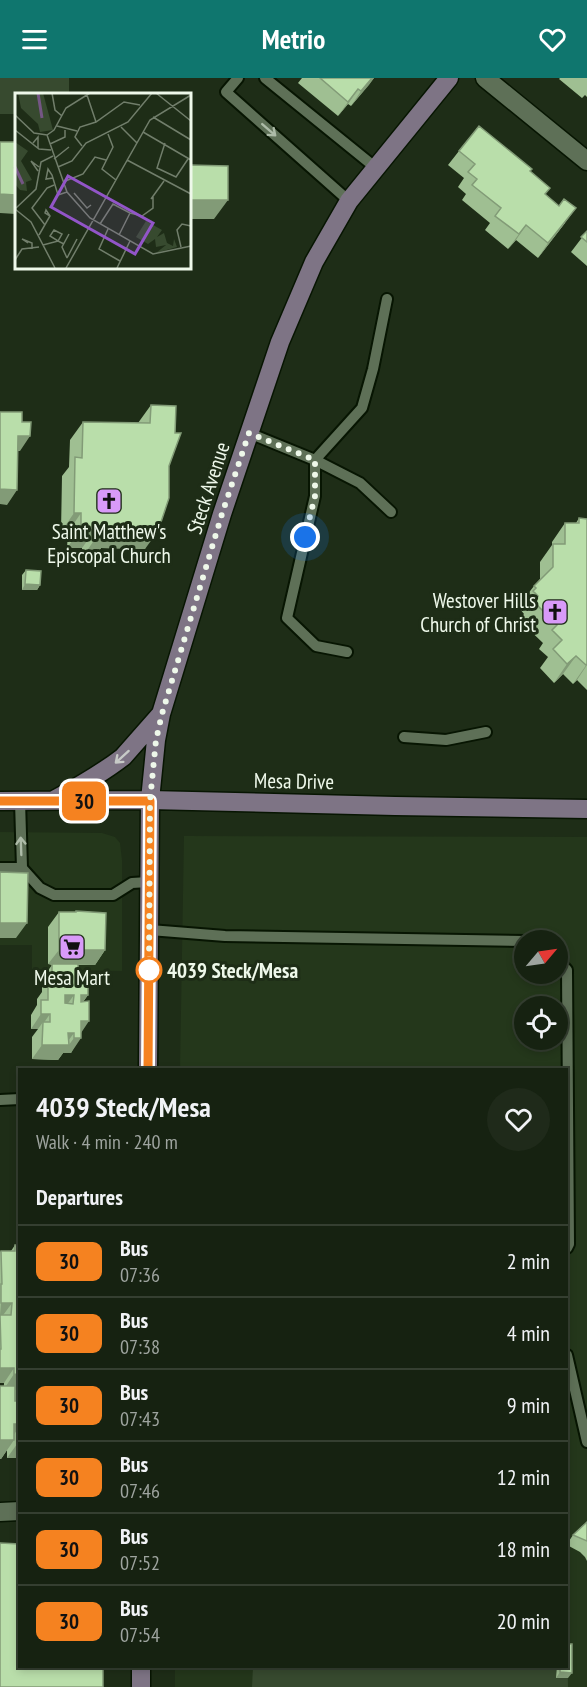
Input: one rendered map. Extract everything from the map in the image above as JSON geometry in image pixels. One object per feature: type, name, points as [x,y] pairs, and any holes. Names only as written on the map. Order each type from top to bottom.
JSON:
[{"type":"street","name":"Steck Avenue","points":[[148,1068],[150,930],[148,882],[150,801],[156,740],[222,514],[280,342],[314,262],[349,201],[449,78]]},
{"type":"street","points":[[485,78],[587,161]]},
{"type":"street","points":[[52,801],[90,780],[123,757],[162,714]]},
{"type":"street","name":"Mesa Drive","points":[[0,801],[150,801],[587,809]]},
{"type":"street","points":[[0,1512],[18,1511]]},
{"type":"street","points":[[141,1668],[141,1687]]},
{"type":"lane","points":[[238,78],[226,92],[349,201]]},
{"type":"lane","points":[[265,78],[375,168]]},
{"type":"lane","points":[[347,652],[316,646],[287,618],[315,496],[315,460],[362,408],[373,369],[387,299]]},
{"type":"lane","points":[[249,433],[315,460],[360,483],[391,512]]},
{"type":"lane","points":[[404,737],[446,740],[486,732]]},
{"type":"lane","points":[[20,801],[22,868],[40,888],[54,895],[113,895],[132,883],[148,882]]},
{"type":"lane","points":[[0,868],[22,868]]},
{"type":"lane","points":[[150,930],[225,936],[514,941]]},
{"type":"lane","points":[[567,984],[568,1068]]},
{"type":"lane","points":[[0,1100],[18,1098]]},
{"type":"lane","points":[[568,1107],[568,1246]]},
{"type":"lane","points":[[568,1358],[587,1442]]},
{"type":"shaded area","points":[[0,78],[69,78],[69,93],[15,93],[15,114],[0,114]]},
{"type":"shaded area","points":[[0,832],[102,833],[115,837],[120,843],[122,860],[122,971],[32,969],[32,945],[0,945]]},
{"type":"shaded area","points":[[184,836],[587,837],[587,1687],[175,1687],[175,1668],[568,1668],[568,1068],[180,1068]]},
{"type":"shaded area","points":[[253,1668],[568,1668],[568,1687],[252,1687]]},
{"type":"building","points":[[320,78],[372,78],[361,91],[358,89],[348,102]]},
{"type":"building","points":[[479,126],[532,169],[530,171],[550,188],[545,194],[559,206],[564,199],[576,208],[548,243],[526,225],[519,234],[495,216],[501,208],[472,185],[477,179],[468,172],[475,164],[459,151]]},
{"type":"building","points":[[0,142],[15,142],[15,195],[0,194]]},
{"type":"building","points":[[190,165],[228,166],[228,200],[190,200]]},
{"type":"building","points":[[587,231],[587,242],[581,237]]},
{"type":"building","name":"Saint Matthew's Episcopal Church","points":[[151,405],[176,406],[175,433],[181,433],[169,466],[169,498],[158,531],[108,529],[107,539],[95,539],[95,530],[81,529],[81,513],[74,513],[75,457],[82,458],[83,422],[150,423]]},
{"type":"building","points":[[0,412],[22,412],[22,422],[31,422],[30,436],[18,436],[17,490],[0,489]]},
{"type":"building","name":"Westover Hills Church of Christ","points":[[579,518],[587,519],[586,665],[576,656],[567,664],[553,649],[562,640],[552,630],[557,625],[533,601],[538,596],[533,591],[536,588],[534,586],[553,567],[553,544],[565,544],[565,523],[579,523]]},
{"type":"building","points":[[26,570],[41,571],[40,585],[25,584]]},
{"type":"building","points":[[0,872],[28,873],[27,923],[0,923]]},
{"type":"building","points":[[59,912],[106,913],[105,950],[59,950]]},
{"type":"building","points":[[52,964],[78,964],[78,973],[82,973],[81,976],[88,976],[88,995],[81,995],[81,1002],[89,1001],[89,1021],[81,1021],[81,1038],[74,1038],[74,1033],[68,1033],[69,1045],[42,1045],[43,1022],[50,1022],[50,1014],[41,1014],[41,1000],[48,1000],[48,984],[52,984]],"holes":[[[65,995],[74,995],[73,1004],[65,1003]]]},
{"type":"building","points":[[15,1245],[18,1245],[18,1375],[14,1374],[14,1368],[0,1368],[0,1315],[11,1315],[12,1303],[1,1303],[1,1251],[15,1251]]},
{"type":"building","points":[[0,1386],[15,1386],[15,1401],[18,1401],[18,1424],[14,1424],[14,1440],[0,1440]]},
{"type":"building","points":[[587,1522],[587,1541],[573,1535]]},
{"type":"building","points":[[0,1543],[18,1544],[18,1668],[103,1668],[103,1687],[0,1687]]},
{"type":"building","points":[[568,1644],[572,1644],[572,1673],[560,1672],[560,1668],[568,1668]]},
{"type":"bus line","name":"30","points":[[0,801],[150,801],[148,1068]]},
{"type":"place","name":"Saint Matthew's Episcopal Church","points":[[109,501]]},
{"type":"place","name":"Westover Hills Church of Christ","points":[[555,612]]},
{"type":"place","name":"Mesa Mart","points":[[72,947]]},
{"type":"place","name":"4039 Steck/Mesa","points":[[149,970]]},
{"type":"route","points":[[149,970],[150,801],[156,740],[222,514],[249,433],[315,460],[315,496],[305,537]]}]
